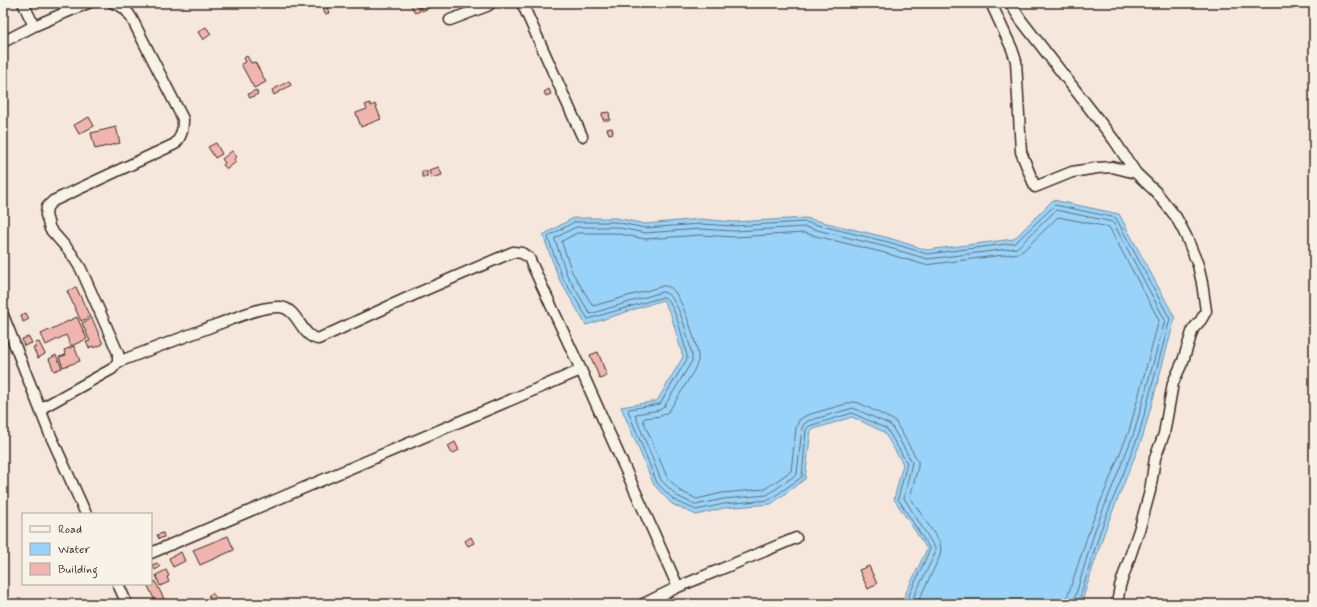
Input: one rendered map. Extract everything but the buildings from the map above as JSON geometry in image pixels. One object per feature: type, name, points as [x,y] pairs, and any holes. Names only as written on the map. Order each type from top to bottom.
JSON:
[{"type":"street","points":[[23,3],[34,26]]},
{"type":"street","points":[[3,42],[34,26],[88,3]]},
{"type":"street","points":[[113,3],[122,5],[127,11],[157,66],[183,119],[181,137],[176,144],[52,201],[47,207],[46,215],[50,229],[71,252],[81,269],[118,353],[118,362]]},
{"type":"street","points":[[450,20],[487,6],[491,3]]},
{"type":"street","points":[[522,3],[582,136]]},
{"type":"street","points":[[990,3],[1012,49],[1016,61],[1021,152],[1035,187],[1072,172],[1097,168],[1112,166],[1136,173]]},
{"type":"street","points":[[1010,3],[1021,20],[1114,140],[1136,173],[1160,197],[1176,218],[1186,236],[1198,265],[1202,283],[1206,312],[1193,329],[1173,383],[1164,434],[1155,458],[1150,491],[1141,524],[1120,586],[1117,604]]},
{"type":"street","points":[[40,409],[112,369],[118,362],[250,313],[279,307],[288,310],[312,337],[318,339],[418,293],[513,252],[522,253],[529,258],[678,587]]},
{"type":"street","points":[[3,315],[40,409],[86,513]]},
{"type":"street","points":[[152,554],[581,370]]},
{"type":"street","points":[[643,604],[678,587],[796,538]]},
{"type":"street","points":[[118,585],[127,604]]},
{"type":"water","points":[[1053,200],[1119,214],[1175,318],[1143,436],[1104,533],[1081,604],[893,604],[903,599],[927,549],[894,499],[903,464],[884,432],[852,417],[811,430],[805,479],[771,504],[724,508],[696,515],[672,504],[654,485],[621,407],[657,401],[683,357],[671,315],[663,300],[586,325],[559,279],[543,235],[573,218],[616,218],[645,224],[700,219],[734,222],[806,218],[889,238],[927,250],[1014,239]]}]
